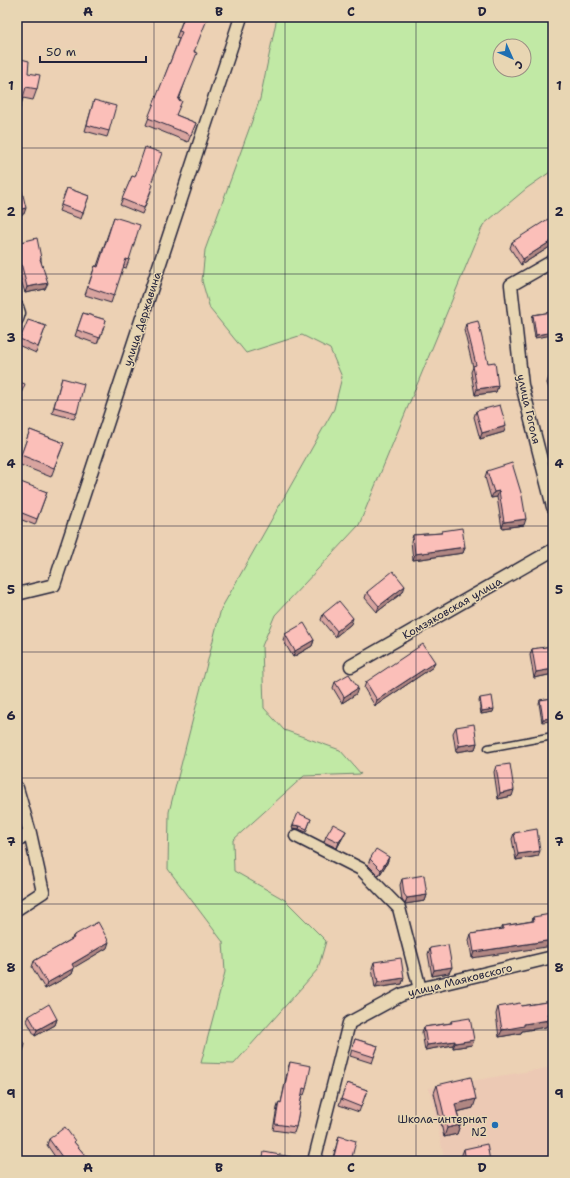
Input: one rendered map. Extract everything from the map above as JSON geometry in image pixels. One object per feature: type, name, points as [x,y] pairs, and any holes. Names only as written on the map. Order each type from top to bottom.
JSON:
[{"type":"street","name":"улица Державина","points":[[17,594],[54,585],[241,17]]},
{"type":"street","name":"улица Гоголя","points":[[553,261],[511,285],[522,385],[553,507]]},
{"type":"street","points":[[17,307],[19,313],[17,319]]},
{"type":"street","name":"Комзяковская улица","points":[[351,666],[553,550]]},
{"type":"street","points":[[17,788],[30,833],[43,892],[17,908]]},
{"type":"street","points":[[17,841],[30,833]]},
{"type":"street","points":[[296,836],[361,869],[399,908],[420,989]]},
{"type":"street","name":"улица Маяковского","points":[[314,1161],[349,1023],[401,996],[420,989],[553,957]]},
{"type":"lane","points":[[488,748],[553,736]]},
{"type":"shaded area","name":"Школа-интернат N2","points":[[553,1067],[553,1161],[445,1161],[429,1088]]},
{"type":"green space","points":[[277,17],[553,17],[553,170],[527,188],[483,225],[359,525],[275,615],[262,646],[264,708],[284,730],[340,750],[361,774],[304,776],[233,840],[234,871],[285,900],[326,941],[318,969],[234,1064],[201,1063],[225,972],[223,942],[168,869],[169,812],[221,609],[334,409],[342,377],[330,349],[302,335],[246,353],[210,309],[202,281],[205,250],[260,99]]},
{"type":"building","points":[[184,17],[208,17],[194,52],[197,53],[178,100],[182,101],[176,115],[196,123],[191,135],[148,118],[182,32],[179,31]]},
{"type":"building","points":[[17,58],[29,61],[28,73],[40,75],[37,89],[26,87],[20,108],[17,107]]},
{"type":"building","points":[[94,100],[116,106],[109,131],[87,125]]},
{"type":"building","points":[[145,147],[162,153],[151,184],[153,185],[144,208],[122,199],[132,176],[135,177]]},
{"type":"building","points":[[67,188],[89,196],[83,213],[61,205]]},
{"type":"building","points":[[22,191],[26,208],[17,210],[17,192]]},
{"type":"building","points":[[114,217],[140,225],[129,260],[126,259],[114,296],[88,287],[95,266],[98,267]]},
{"type":"building","points":[[548,219],[553,227],[553,240],[523,259],[512,242]]},
{"type":"building","points":[[37,238],[40,259],[48,283],[27,287],[21,263],[19,264],[17,257],[17,243]]},
{"type":"building","points":[[552,312],[553,332],[536,335],[533,315]]},
{"type":"building","points":[[83,313],[106,320],[100,338],[77,330]]},
{"type":"building","points":[[28,320],[46,326],[38,347],[20,339]]},
{"type":"building","points":[[478,321],[488,363],[495,362],[498,386],[477,389],[473,366],[476,365],[466,324]]},
{"type":"building","points":[[553,375],[553,388],[549,377]]},
{"type":"building","points":[[62,378],[84,384],[77,413],[54,407]]},
{"type":"building","points":[[17,381],[25,384],[17,403]]},
{"type":"building","points":[[500,405],[506,426],[482,433],[476,411]]},
{"type":"building","points":[[30,430],[64,443],[54,468],[21,455]]},
{"type":"building","points":[[512,463],[522,496],[526,519],[504,522],[499,491],[494,492],[487,471]]},
{"type":"building","points":[[18,481],[47,492],[37,519],[17,511]]},
{"type":"building","points":[[462,528],[465,547],[415,554],[413,535],[442,533],[442,531]]},
{"type":"building","points":[[393,571],[405,586],[379,606],[367,592]]},
{"type":"building","points":[[339,601],[353,618],[337,631],[323,614]]},
{"type":"building","points":[[304,623],[314,640],[295,651],[285,634]]},
{"type":"building","points":[[423,644],[435,662],[377,700],[366,682]]},
{"type":"building","points":[[553,646],[553,669],[536,672],[532,649]]},
{"type":"building","points":[[349,674],[358,688],[344,697],[335,682]]},
{"type":"building","points":[[492,696],[494,709],[482,711],[480,698]]},
{"type":"building","points":[[553,698],[553,718],[543,719],[540,700]]},
{"type":"building","points":[[474,724],[477,743],[459,746],[456,727]]},
{"type":"building","points":[[510,764],[514,790],[500,793],[496,766]]},
{"type":"building","points":[[298,813],[311,819],[307,829],[293,825]]},
{"type":"building","points":[[333,824],[346,831],[339,842],[326,836]]},
{"type":"building","points":[[537,829],[540,851],[518,854],[514,833]]},
{"type":"building","points":[[376,849],[389,857],[381,870],[370,859]]},
{"type":"building","points":[[424,875],[427,895],[407,898],[404,894],[402,879]]},
{"type":"building","points":[[551,914],[553,940],[474,952],[471,934],[503,929],[503,926],[534,921],[533,917]]},
{"type":"building","points":[[98,922],[109,942],[72,964],[74,968],[47,983],[34,961]]},
{"type":"building","points":[[448,945],[452,967],[434,970],[430,948]]},
{"type":"building","points":[[401,958],[404,978],[378,982],[374,962]]},
{"type":"building","points":[[553,1001],[553,1013],[547,1014],[549,1020],[524,1024],[524,1026],[502,1030],[498,1007],[520,1003],[521,1006]]},
{"type":"building","points":[[49,1004],[57,1019],[37,1030],[29,1016]]},
{"type":"building","points":[[470,1018],[474,1040],[427,1045],[424,1027],[452,1023],[451,1021]]},
{"type":"building","points":[[17,1034],[25,1045],[17,1051]]},
{"type":"building","points":[[355,1039],[378,1046],[374,1057],[352,1050]]},
{"type":"building","points":[[290,1062],[311,1066],[306,1089],[303,1088],[296,1127],[275,1124],[279,1102],[281,1103]]},
{"type":"building","points":[[471,1077],[476,1099],[455,1104],[460,1125],[447,1128],[437,1085]]},
{"type":"building","points":[[347,1083],[367,1090],[361,1107],[341,1099]]},
{"type":"building","points":[[65,1127],[75,1141],[74,1142],[90,1161],[65,1161],[49,1139]]},
{"type":"building","points":[[339,1136],[356,1141],[351,1161],[333,1160]]},
{"type":"building","points":[[487,1144],[490,1161],[466,1161],[464,1149]]},
{"type":"building","points":[[264,1152],[291,1157],[290,1161],[262,1161]]},
{"type":"place","name":"Школа-интернат N2","points":[[495,1125]]}]
